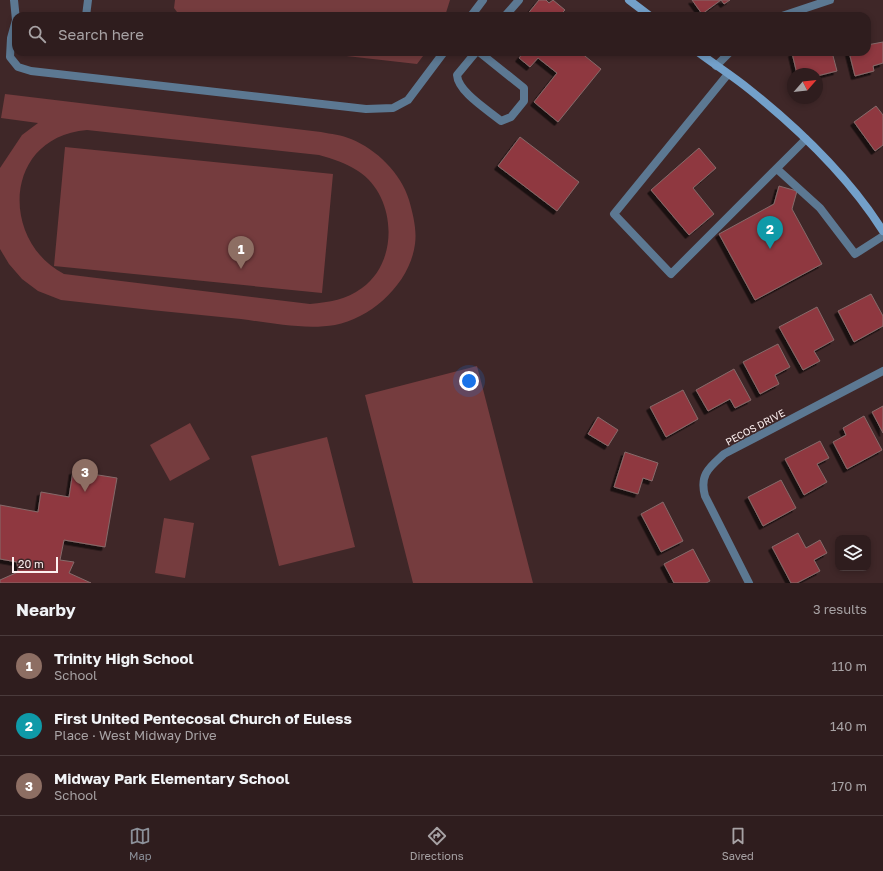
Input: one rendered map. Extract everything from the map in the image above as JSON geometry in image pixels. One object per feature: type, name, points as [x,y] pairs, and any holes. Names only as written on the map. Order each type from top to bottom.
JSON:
[{"type":"street","points":[[14,0],[15,12]]},
{"type":"street","points":[[86,12],[88,0]]},
{"type":"street","points":[[474,12],[483,0]]},
{"type":"street","points":[[508,12],[519,0]]},
{"type":"street","points":[[629,0],[645,12]]},
{"type":"street","points":[[794,12],[830,0]]},
{"type":"street","points":[[12,34],[10,57],[18,67],[31,71],[366,109],[393,108],[408,100],[441,56]]},
{"type":"street","points":[[473,56],[457,75],[458,83],[465,92],[502,121],[511,117],[524,101],[524,88],[484,56]]},
{"type":"street","points":[[703,56],[788,122],[806,139],[868,206],[883,230]]},
{"type":"street","points":[[716,66],[726,56]]},
{"type":"street","points":[[728,74],[614,214],[672,274],[806,139]]},
{"type":"street","points":[[777,169],[820,208],[855,254],[883,236]]},
{"type":"street","name":"PECOS DRIVE","points":[[749,583],[705,496],[703,486],[706,471],[724,454],[883,371]]},
{"type":"shaded area","points":[[175,0],[450,0],[446,12],[177,12],[174,8]]},
{"type":"shaded area","points":[[346,56],[423,56],[417,64]]},
{"type":"shaded area","points":[[5,94],[321,132],[348,138],[360,143],[378,156],[394,171],[400,180],[409,200],[415,228],[415,244],[412,258],[406,272],[397,285],[375,307],[349,321],[335,325],[312,327],[288,325],[61,300],[38,291],[22,279],[9,264],[0,249],[0,168],[22,135],[38,123],[1,118]],"holes":[[[87,130],[319,155],[349,166],[358,171],[371,182],[380,196],[386,211],[388,228],[387,245],[383,262],[374,276],[356,292],[344,298],[331,301],[310,304],[64,274],[43,259],[29,239],[21,216],[20,192],[26,170],[39,151],[59,137]]]},
{"type":"shaded area","points":[[65,147],[333,174],[322,293],[54,266]]},
{"type":"shaded area","points":[[477,366],[533,583],[413,583],[365,395]]},
{"type":"shaded area","points":[[190,423],[210,459],[170,481],[150,445]]},
{"type":"shaded area","points":[[327,437],[355,547],[279,566],[251,456]]},
{"type":"shaded area","points":[[164,518],[194,523],[185,578],[155,573]]},
{"type":"building","points":[[539,0],[546,0],[549,3],[553,0],[565,10],[563,12],[529,12]]},
{"type":"building","points":[[692,0],[721,0],[705,12],[701,12]]},
{"type":"building","points":[[721,0],[730,0],[724,4]]},
{"type":"building","points":[[883,42],[883,63],[873,66],[874,71],[855,76],[850,56],[871,56],[871,44]]},
{"type":"building","points":[[521,56],[585,56],[601,69],[558,122],[534,102],[557,73],[538,58],[530,67],[519,58]]},
{"type":"building","points":[[793,56],[833,56],[837,71],[823,74],[823,68],[796,68]]},
{"type":"building","points":[[876,106],[883,115],[883,145],[875,151],[854,122]]},
{"type":"building","points":[[520,137],[579,182],[557,211],[498,166]]},
{"type":"building","points":[[699,148],[716,168],[693,188],[714,214],[689,235],[651,190]]},
{"type":"building","points":[[779,186],[797,191],[792,209],[822,264],[755,300],[719,234],[774,204]]},
{"type":"building","points":[[871,294],[883,316],[883,326],[854,342],[838,311]]},
{"type":"building","points":[[817,307],[834,340],[814,351],[820,361],[803,370],[779,327]]},
{"type":"building","points":[[778,344],[790,367],[775,375],[779,384],[760,394],[743,362]]},
{"type":"building","points":[[734,369],[751,400],[735,408],[730,399],[708,411],[696,390]]},
{"type":"building","points":[[683,390],[698,419],[666,437],[650,407]]},
{"type":"building","points":[[883,406],[883,433],[872,412]]},
{"type":"building","points":[[864,416],[882,450],[847,469],[833,442],[846,435],[843,428]]},
{"type":"building","points":[[598,417],[618,430],[608,446],[588,434]]},
{"type":"building","points":[[820,441],[829,458],[817,464],[827,482],[804,495],[785,459]]},
{"type":"building","points":[[625,452],[658,463],[652,481],[643,478],[638,494],[614,487]]},
{"type":"building","points":[[73,471],[117,478],[105,547],[64,540],[60,560],[74,562],[69,573],[91,583],[0,583],[0,580],[18,572],[17,562],[0,559],[0,505],[38,512],[41,492],[69,497]]},
{"type":"building","points":[[781,480],[796,508],[763,526],[748,497]]},
{"type":"building","points":[[663,502],[683,541],[661,552],[641,514]]},
{"type":"building","points":[[798,533],[806,548],[820,540],[827,553],[814,560],[820,571],[797,583],[791,583],[772,547]]},
{"type":"building","points":[[693,549],[710,581],[706,583],[674,583],[664,564]]},
{"type":"place","name":"First United Pentecosal Church of Euless","points":[[770,249]]},
{"type":"place","name":"Trinity High School","points":[[241,269]]},
{"type":"place","name":"Midway Park Elementary School","points":[[85,492]]}]
